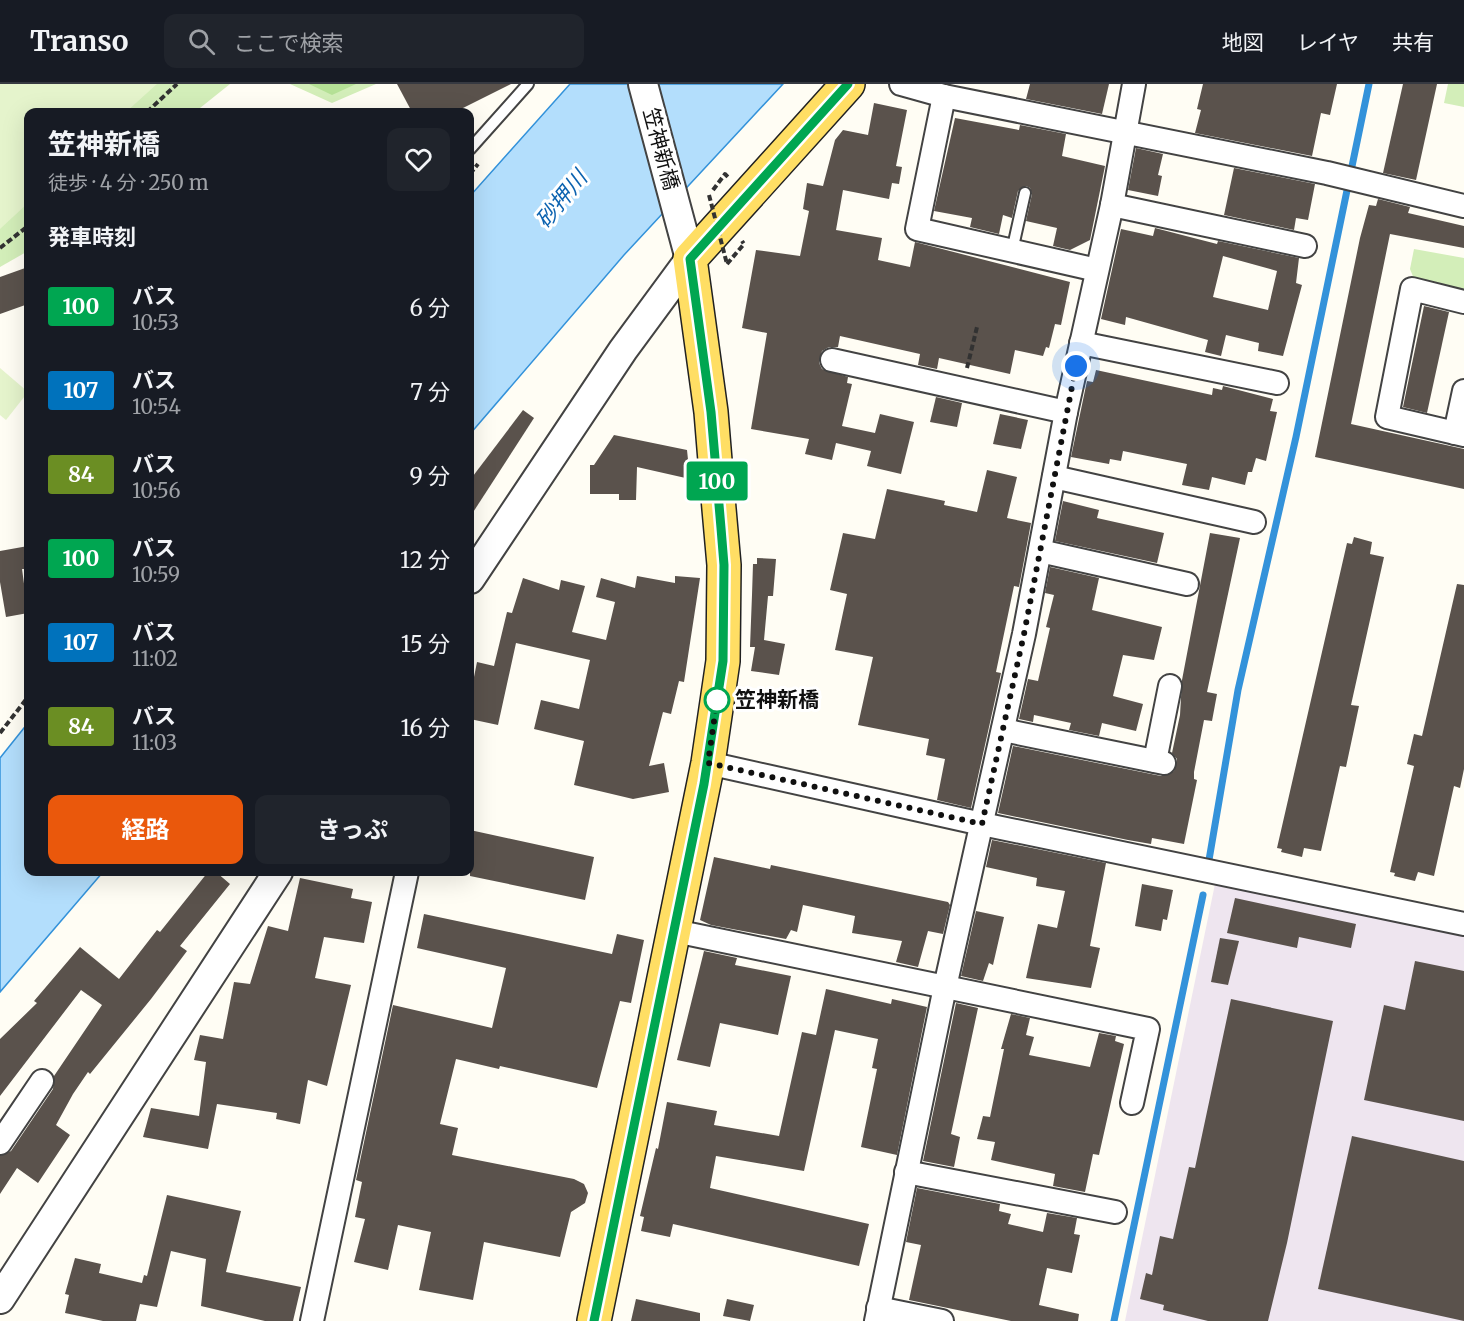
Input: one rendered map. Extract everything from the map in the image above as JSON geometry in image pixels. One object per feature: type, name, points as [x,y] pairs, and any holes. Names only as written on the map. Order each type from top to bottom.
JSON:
[{"type":"main road","points":[[594,1321],[708,763],[723,661],[724,565],[711,412],[690,259],[848,84]]},
{"type":"street","name":"笠神新橋","points":[[643,84],[690,259]]},
{"type":"street","points":[[901,84],[944,96],[1327,173],[1464,206]]},
{"type":"street","points":[[942,1321],[877,1315],[945,987],[1003,730],[1066,412],[1112,205],[1134,84]]},
{"type":"street","points":[[944,96],[917,230],[1096,270]]},
{"type":"street","points":[[1112,205],[1305,246]]},
{"type":"street","points":[[474,573],[622,350],[690,259]]},
{"type":"street","points":[[1464,302],[1412,289],[1387,417],[1460,434],[1464,391]]},
{"type":"street","points":[[1082,343],[1277,383]]},
{"type":"street","points":[[832,360],[1066,412]]},
{"type":"street","points":[[1054,477],[1254,522]]},
{"type":"street","points":[[1040,550],[1187,584]]},
{"type":"street","points":[[1003,730],[1159,762],[1170,686]]},
{"type":"street","points":[[708,763],[982,824],[1464,924]]},
{"type":"street","points":[[0,1299],[275,876]]},
{"type":"street","points":[[312,1321],[406,876]]},
{"type":"street","points":[[675,931],[1148,1029],[1132,1102]]},
{"type":"street","points":[[0,1143],[42,1082]]},
{"type":"street","points":[[906,1172],[1115,1212]]},
{"type":"lane","points":[[474,145],[528,84]]},
{"type":"lane","points":[[1012,252],[1025,193]]},
{"type":"path","points":[[151,108],[177,84]]},
{"type":"path","points":[[709,195],[728,264],[744,244],[739,238]]},
{"type":"path","points":[[0,248],[24,229]]},
{"type":"path","points":[[963,389],[977,327]]},
{"type":"path","points":[[0,733],[24,702]]},
{"type":"shaded area","points":[[1215,884],[1464,934],[1464,1321],[1125,1321]]},
{"type":"green space","points":[[0,84],[230,84],[200,108],[24,108],[24,253],[0,267]]},
{"type":"green space","points":[[0,84],[157,84],[130,108],[24,108],[24,207],[0,229]]},
{"type":"green space","points":[[290,84],[376,84],[332,103]]},
{"type":"green space","points":[[309,84],[356,84],[332,95]]},
{"type":"green space","points":[[1448,84],[1464,84],[1464,107],[1444,103]]},
{"type":"green space","points":[[1414,249],[1464,258],[1464,289],[1414,279],[1410,269]]},
{"type":"green space","points":[[0,368],[24,389],[24,397],[6,420],[0,415]]},
{"type":"water","name":"砂押川","points":[[570,84],[783,84],[624,255],[474,429],[474,192]]},
{"type":"water","points":[[24,728],[24,876],[100,876],[0,992],[0,758]]},
{"type":"building","points":[[397,84],[511,84],[463,108],[410,108]]},
{"type":"building","points":[[1030,84],[1109,84],[1102,114],[1026,99]]},
{"type":"building","points":[[1203,84],[1337,84],[1330,115],[1321,113],[1312,156],[1195,133],[1201,110],[1197,109]]},
{"type":"building","points":[[1403,84],[1437,84],[1416,180],[1383,173]]},
{"type":"building","points":[[874,103],[907,110],[896,166],[902,167],[899,184],[892,183],[889,199],[843,190],[836,230],[882,238],[878,260],[910,267],[915,242],[1070,282],[1061,325],[1055,324],[1049,348],[1046,347],[1043,356],[1015,350],[1010,374],[939,358],[937,369],[918,365],[920,354],[840,336],[838,347],[829,347],[822,351],[819,363],[822,369],[848,377],[847,383],[852,384],[842,426],[875,433],[880,414],[914,422],[901,474],[867,466],[871,451],[836,443],[832,460],[805,454],[809,439],[751,429],[767,333],[742,328],[756,250],[800,256],[809,211],[803,209],[807,183],[823,186],[835,140],[843,130],[868,135]]},
{"type":"building","points":[[955,118],[1019,130],[1020,125],[1066,134],[1062,156],[1105,166],[1090,240],[1070,250],[1053,246],[1057,228],[1026,221],[1032,194],[1030,188],[1026,186],[1018,191],[1012,218],[1003,215],[999,234],[970,227],[972,218],[934,211]]},
{"type":"building","points":[[1136,148],[1163,154],[1158,175],[1162,176],[1158,196],[1128,190]]},
{"type":"building","points":[[1234,168],[1315,184],[1308,220],[1296,218],[1294,230],[1224,215]]},
{"type":"building","points":[[1378,199],[1410,207],[1408,213],[1464,226],[1464,248],[1390,234],[1351,424],[1464,449],[1464,489],[1315,457],[1360,238],[1369,205],[1376,206]]},
{"type":"building","points":[[1155,228],[1217,244],[1218,241],[1299,258],[1296,283],[1302,285],[1283,356],[1258,351],[1259,343],[1226,335],[1221,356],[1205,352],[1208,340],[1126,317],[1125,325],[1101,319],[1121,229],[1153,236]],"holes":[[[1223,256],[1277,271],[1268,310],[1213,297]]]},
{"type":"building","points":[[24,268],[24,305],[0,314],[0,277]]},
{"type":"building","points":[[1424,306],[1449,312],[1427,413],[1403,407]]},
{"type":"building","points":[[1096,370],[1212,395],[1213,388],[1222,390],[1223,386],[1273,399],[1270,411],[1277,412],[1266,461],[1256,458],[1252,472],[1248,472],[1245,485],[1212,477],[1209,490],[1182,485],[1187,464],[1123,451],[1121,461],[1110,459],[1109,464],[1071,457],[1087,381],[1093,382]]},
{"type":"building","points":[[936,397],[962,403],[957,427],[930,422]]},
{"type":"building","points":[[523,410],[534,418],[474,511],[474,475]]},
{"type":"building","points":[[1000,414],[1028,420],[1021,449],[993,444]]},
{"type":"building","points":[[614,435],[687,450],[690,479],[637,467],[636,500],[619,500],[619,494],[590,494],[590,465],[594,465]]},
{"type":"building","points":[[987,470],[1017,477],[1007,518],[1031,523],[1019,587],[1014,586],[996,672],[1001,673],[971,808],[937,800],[945,759],[926,755],[929,739],[858,725],[873,657],[835,650],[847,594],[830,590],[843,533],[875,539],[887,489],[945,501],[944,505],[977,512]]},
{"type":"building","points":[[1063,501],[1099,510],[1097,518],[1164,533],[1157,563],[1055,541]]},
{"type":"building","points":[[1210,533],[1240,538],[1207,692],[1217,694],[1212,721],[1204,720],[1194,772],[1194,779],[1197,780],[1184,844],[1152,838],[1151,844],[998,813],[1013,746],[1161,776],[1174,771],[1177,759],[1172,753],[1180,715],[1182,680]]},
{"type":"building","points":[[1354,537],[1372,542],[1370,554],[1384,557],[1351,705],[1359,706],[1346,767],[1340,766],[1321,851],[1304,848],[1302,857],[1281,852],[1282,849],[1277,848],[1347,543],[1352,544]]},
{"type":"building","points":[[24,547],[24,569],[22,569],[24,614],[6,617],[0,582],[0,551]]},
{"type":"building","points":[[757,558],[776,559],[773,596],[768,596],[764,640],[785,644],[779,675],[751,671],[755,647],[750,647],[753,564],[757,564]]},
{"type":"building","points":[[1050,567],[1099,578],[1092,610],[1162,627],[1154,660],[1123,655],[1113,696],[1143,704],[1136,731],[1102,723],[1099,736],[1069,730],[1071,723],[1034,715],[1033,722],[1019,719],[1028,679],[1038,681],[1050,628],[1046,627],[1054,595],[1045,593]]},
{"type":"building","points":[[637,576],[675,583],[675,576],[700,578],[684,682],[679,681],[671,714],[663,712],[649,766],[664,763],[669,792],[633,799],[574,785],[584,741],[534,729],[541,700],[579,709],[590,660],[516,643],[498,725],[474,720],[474,677],[477,662],[494,666],[507,612],[512,613],[523,578],[559,590],[561,580],[585,586],[572,632],[606,640],[615,602],[596,597],[601,578],[635,588]]},
{"type":"building","points":[[1457,584],[1464,585],[1464,769],[1460,788],[1454,786],[1434,876],[1418,872],[1415,881],[1394,876],[1395,873],[1390,872],[1414,766],[1407,764],[1414,734],[1422,736]]},
{"type":"building","points":[[474,831],[594,857],[585,900],[470,876],[474,876]]},
{"type":"building","points":[[992,840],[1106,863],[1090,946],[1100,948],[1091,988],[1026,978],[1038,924],[1057,928],[1065,891],[1036,886],[1037,878],[986,867]]},
{"type":"building","points":[[714,857],[770,869],[771,865],[948,902],[950,905],[943,934],[928,931],[918,967],[896,962],[902,941],[852,933],[855,916],[803,905],[797,932],[791,930],[786,939],[711,925],[700,920]]},
{"type":"building","points":[[205,876],[221,876],[230,884],[180,946],[187,951],[90,1074],[88,1072],[73,1094],[56,1125],[70,1135],[38,1183],[17,1168],[0,1194],[0,1156],[11,1151],[53,1089],[54,1076],[102,1005],[81,990],[0,1096],[0,1039],[37,1003],[34,1001],[80,947],[119,979],[157,930],[160,932]]},
{"type":"building","points":[[300,878],[353,889],[351,898],[372,902],[364,943],[324,937],[315,978],[351,985],[327,1086],[308,1080],[300,1124],[276,1119],[277,1113],[217,1104],[208,1149],[143,1137],[151,1108],[199,1116],[206,1062],[194,1060],[200,1035],[223,1039],[234,982],[250,984],[268,926],[288,931]]},
{"type":"building","points":[[1142,884],[1173,890],[1167,920],[1163,919],[1161,931],[1135,926]]},
{"type":"building","points":[[1235,898],[1356,924],[1351,948],[1299,937],[1297,948],[1227,933]]},
{"type":"building","points":[[976,911],[1004,917],[993,965],[989,963],[983,981],[961,976]]},
{"type":"building","points":[[424,914],[612,954],[617,934],[644,940],[631,1003],[620,1001],[597,1088],[500,1066],[499,1069],[456,1059],[440,1124],[458,1128],[452,1155],[574,1179],[584,1184],[588,1193],[585,1203],[571,1212],[560,1257],[484,1242],[473,1300],[419,1290],[431,1232],[398,1225],[388,1270],[354,1262],[365,1219],[355,1217],[362,1182],[356,1180],[393,1005],[492,1028],[506,968],[417,948]]},
{"type":"building","points":[[1220,938],[1239,941],[1228,985],[1211,982]]},
{"type":"building","points":[[704,951],[737,958],[735,965],[791,976],[778,1035],[720,1023],[710,1067],[677,1060]]},
{"type":"building","points":[[1415,961],[1464,971],[1464,1121],[1364,1100],[1384,1005],[1405,1010]]},
{"type":"building","points":[[826,989],[891,1004],[892,999],[927,1007],[897,1155],[861,1147],[877,1069],[872,1068],[878,1039],[835,1030],[804,1171],[716,1156],[710,1188],[869,1224],[859,1266],[673,1224],[670,1237],[641,1231],[644,1217],[640,1216],[656,1148],[658,1149],[667,1102],[717,1111],[714,1125],[779,1136],[802,1032],[816,1035]]},
{"type":"building","points":[[1231,999],[1333,1021],[1287,1243],[1268,1321],[1208,1321],[1163,1310],[1164,1305],[1140,1299],[1146,1273],[1152,1275],[1160,1236],[1173,1239],[1189,1167],[1195,1168]]},
{"type":"building","points":[[956,1003],[978,1008],[951,1134],[960,1137],[954,1167],[923,1161]]},
{"type":"building","points":[[1011,1014],[1030,1018],[1026,1035],[1034,1037],[1029,1055],[1090,1067],[1099,1033],[1116,1036],[1115,1041],[1124,1044],[1099,1155],[1093,1154],[1085,1192],[1053,1186],[1055,1174],[991,1160],[995,1142],[977,1139],[983,1116],[990,1117],[1004,1049],[1001,1049]]},
{"type":"building","points":[[1352,1136],[1464,1161],[1464,1321],[1318,1289]]},
{"type":"building","points":[[917,1188],[1000,1204],[999,1211],[1011,1214],[1008,1224],[1043,1232],[1047,1213],[1077,1218],[1074,1234],[1080,1235],[1072,1273],[1047,1268],[1039,1305],[1079,1314],[1078,1321],[1011,1321],[909,1300],[921,1245],[906,1242]]},
{"type":"building","points":[[167,1195],[241,1211],[226,1272],[301,1287],[293,1321],[265,1321],[201,1306],[206,1259],[171,1251],[157,1307],[140,1304],[136,1321],[103,1321],[65,1313],[69,1295],[65,1294],[75,1258],[101,1264],[99,1273],[142,1283],[144,1275],[147,1276]]},
{"type":"building","points":[[636,1299],[700,1313],[700,1321],[631,1321]]},
{"type":"building","points":[[727,1299],[754,1305],[750,1321],[723,1316]]},
{"type":"waterway","points":[[1209,860],[1238,690],[1296,437],[1369,84]]},
{"type":"waterway","points":[[1114,1321],[1203,895]]},
{"type":"bus line","name":"100","points":[[594,1321],[704,784],[723,661],[724,565],[721,528],[711,412],[690,259],[848,84]]},
{"type":"place","name":"笠神新橋","points":[[717,700]]},
{"type":"route","points":[[717,700],[708,763],[982,824],[1024,634],[1076,366]]}]
